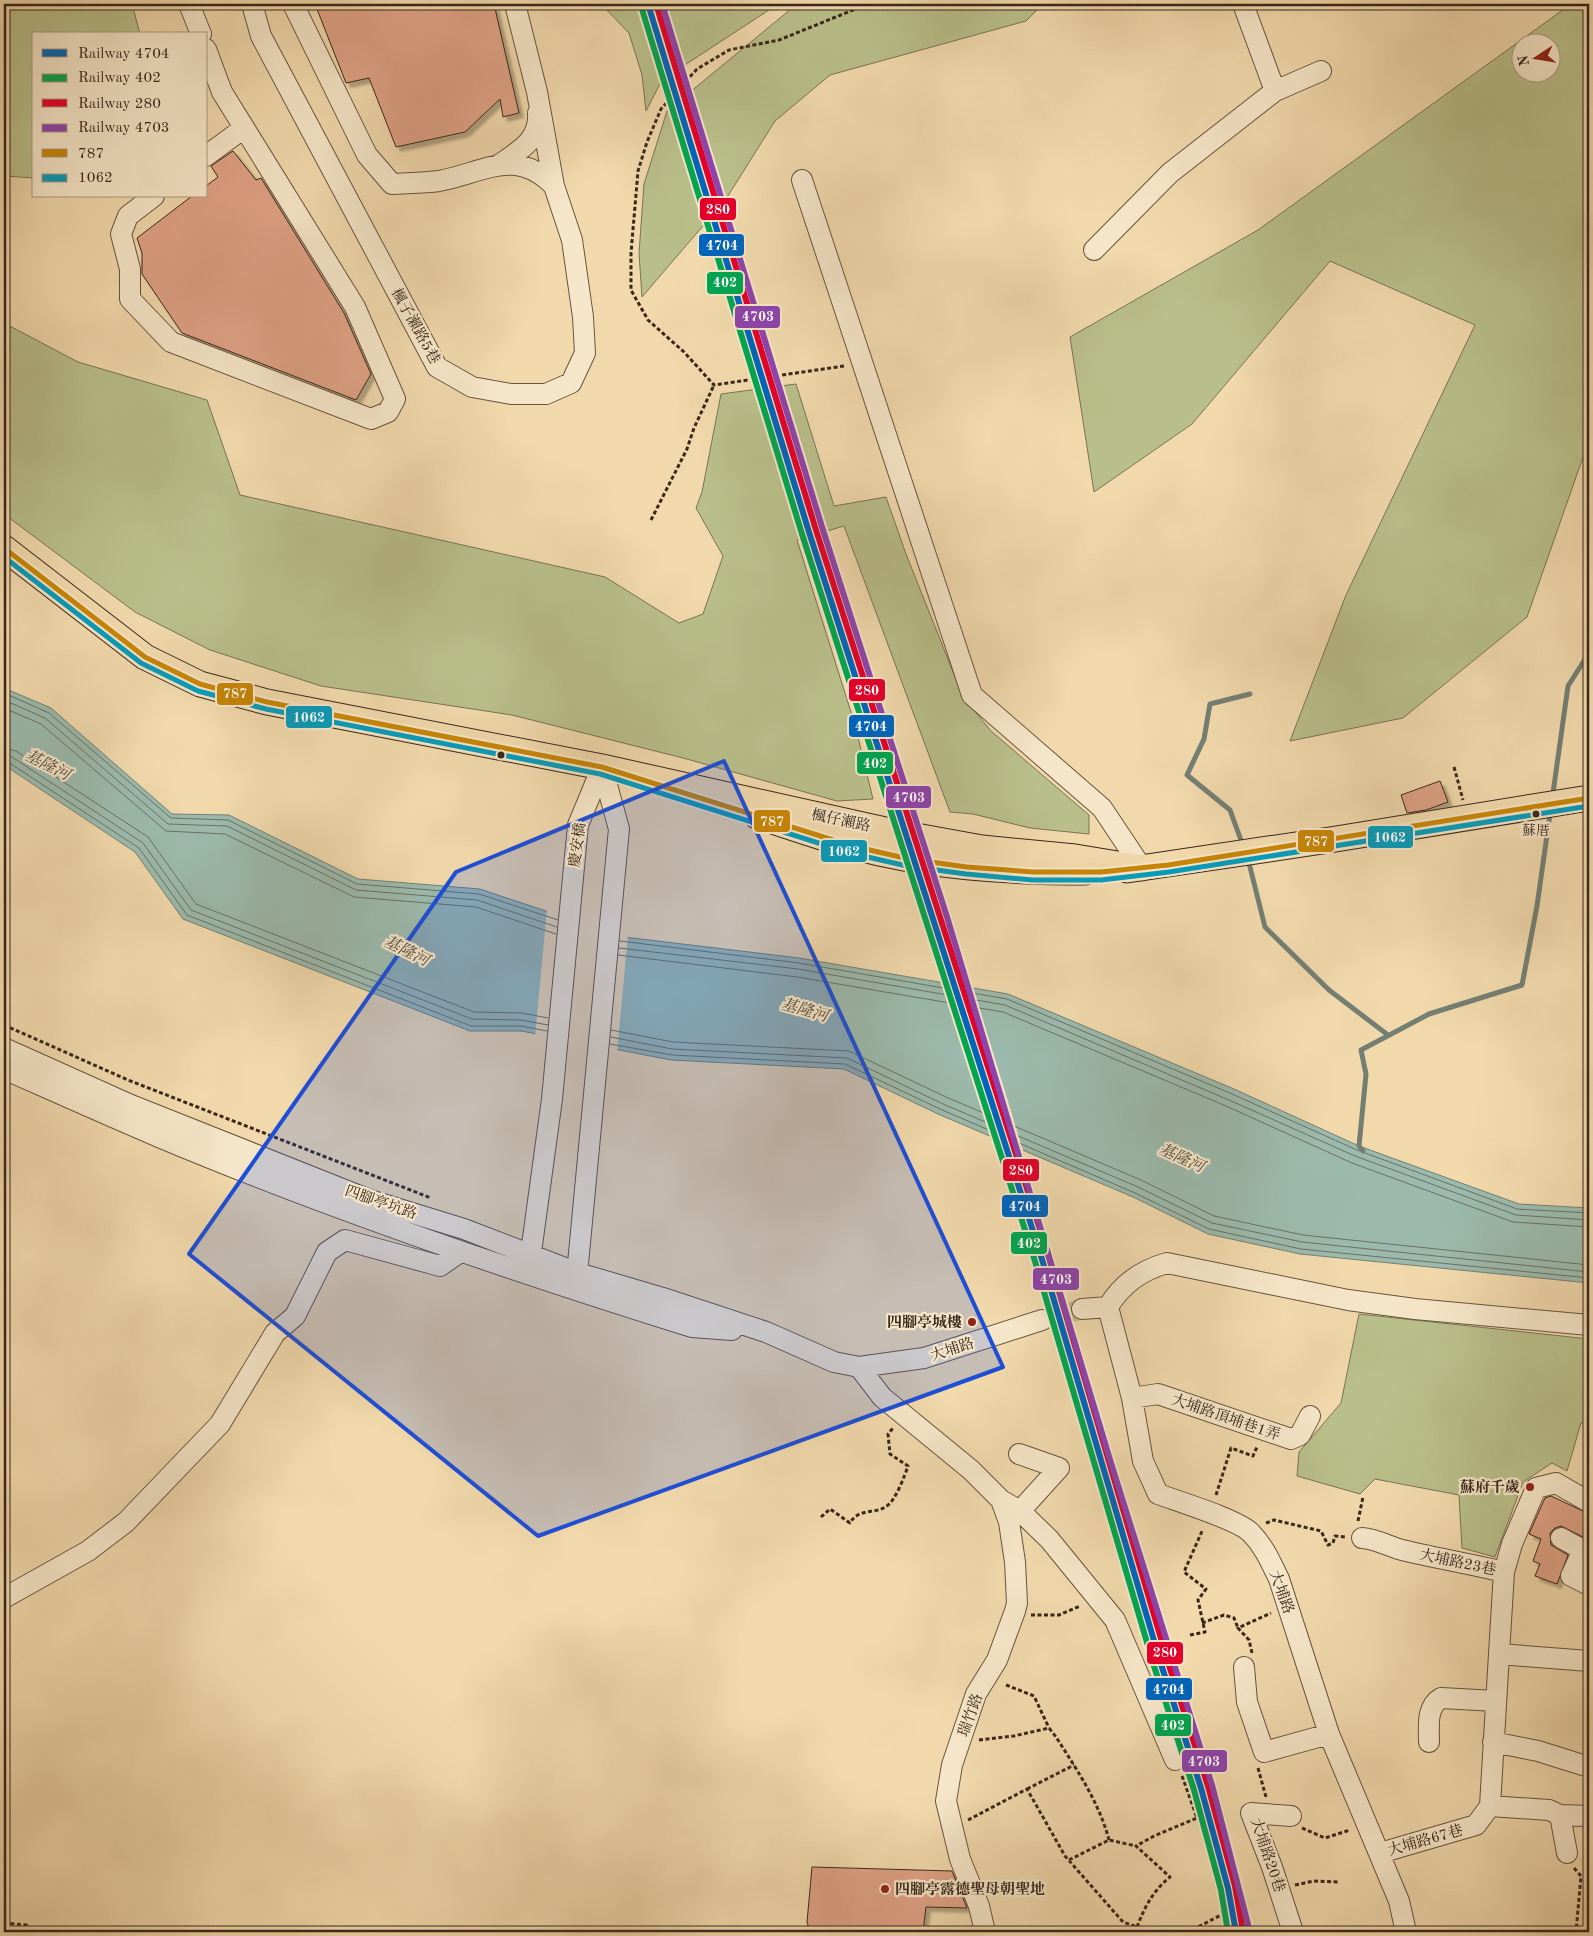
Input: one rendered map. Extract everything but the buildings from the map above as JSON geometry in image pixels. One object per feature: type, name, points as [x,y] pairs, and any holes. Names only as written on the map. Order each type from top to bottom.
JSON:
[{"type":"main road","name":"楓仔瀨路","points":[[4,548],[145,657],[200,684],[267,702],[602,767],[894,832],[982,848],[1075,857],[1142,868],[1589,798]]},
{"type":"street","points":[[189,4],[199,32]]},
{"type":"street","name":"楓子瀨路5巷","points":[[252,4],[261,36],[437,367],[472,387],[511,394],[546,394],[571,383],[585,354],[583,317],[572,240],[554,186],[537,92]]},
{"type":"street","points":[[293,4],[367,156],[392,184],[439,180],[500,164],[514,163],[544,175],[554,186]]},
{"type":"street","points":[[500,164],[531,141],[539,122],[537,92],[515,4]]},
{"type":"street","points":[[1243,4],[1276,91]]},
{"type":"street","points":[[151,198],[128,216],[121,234],[130,268],[130,299],[172,342],[371,419],[388,412],[394,400],[355,307],[222,92],[208,54]]},
{"type":"street","points":[[1094,250],[1170,173],[1276,91],[1320,71]]},
{"type":"street","points":[[208,155],[244,128]]},
{"type":"street","points":[[802,180],[972,695],[1102,808],[1142,868]]},
{"type":"street","points":[[577,1282],[619,829],[602,767]]},
{"type":"street","name":"慶安橋","points":[[530,1265],[552,1099],[578,825],[602,767]]},
{"type":"street","name":"四腳亭坑路","points":[[4,1048],[131,1105],[370,1200],[464,1229],[530,1265],[577,1282],[664,1298],[766,1332],[834,1362],[859,1366]]},
{"type":"street","name":"四腳亭坑路","points":[[4,1069],[160,1137],[325,1202],[460,1252],[530,1265]]},
{"type":"street","points":[[4,1598],[88,1551],[126,1522],[220,1424],[275,1334],[295,1316],[327,1252],[345,1240],[440,1266],[460,1252]]},
{"type":"street","points":[[1082,1309],[1108,1307],[1116,1294],[1134,1278],[1152,1267],[1167,1263],[1348,1300],[1415,1309],[1589,1325]]},
{"type":"street","name":"大埔路","points":[[1108,1307],[1132,1398],[1143,1461],[1158,1494],[1209,1512],[1250,1531],[1268,1555],[1279,1579],[1329,1734],[1399,1901],[1406,1932]]},
{"type":"street","name":"大埔路","points":[[859,1366],[924,1358],[1042,1320]]},
{"type":"street","name":"瑞竹路","points":[[859,1366],[882,1397],[971,1470],[1000,1500],[1020,1511],[1049,1539],[1115,1620],[1175,1760]]},
{"type":"street","name":"大埔路頂埔巷1弄","points":[[1132,1398],[1158,1394],[1291,1439],[1300,1435],[1310,1416]]},
{"type":"street","points":[[1019,1454],[1058,1468],[1020,1511]]},
{"type":"street","points":[[1504,1572],[1512,1544],[1536,1488],[1556,1483],[1589,1502]]},
{"type":"street","name":"瑞竹路","points":[[985,1932],[979,1906],[960,1860],[946,1800],[952,1765],[976,1694],[997,1660],[1017,1603],[1015,1562],[1009,1522],[1000,1500]]},
{"type":"street","name":"大埔路23巷","points":[[1358,1536],[1374,1539],[1386,1546],[1504,1572],[1490,1806]]},
{"type":"street","points":[[1561,1538],[1583,1550],[1571,1576],[1589,1585]]},
{"type":"street","points":[[1499,1654],[1589,1661]]},
{"type":"street","points":[[1244,1667],[1248,1702],[1264,1752],[1329,1734]]},
{"type":"street","points":[[1428,1742],[1430,1708],[1434,1702],[1441,1698],[1496,1701]]},
{"type":"street","points":[[1493,1742],[1538,1751],[1589,1767]]},
{"type":"street","points":[[1490,1806],[1549,1810],[1560,1814],[1589,1816]]},
{"type":"street","name":"大埔路67巷","points":[[1380,1853],[1476,1825],[1490,1806]]},
{"type":"street","name":"大埔路20巷","points":[[1282,1816],[1251,1813],[1279,1887],[1293,1932]]},
{"type":"street","points":[[1560,1814],[1568,1853]]},
{"type":"path","points":[[714,385],[684,352],[648,320],[631,290],[631,253],[638,171],[647,142],[661,109],[697,69],[729,50],[779,40],[868,4]]},
{"type":"path","points":[[714,385],[862,363]]},
{"type":"path","points":[[651,520],[687,449],[694,428],[714,385]]},
{"type":"path","points":[[1454,767],[1468,817]]},
{"type":"path","points":[[4,1025],[128,1080],[432,1198]]},
{"type":"path","points":[[821,1518],[830,1509],[850,1523],[852,1519],[868,1510],[879,1510],[889,1505],[905,1477],[908,1466],[890,1454],[888,1434],[895,1425],[911,1421]]},
{"type":"path","points":[[1190,1635],[1205,1632],[1198,1600],[1206,1589],[1184,1572],[1205,1524],[1231,1448],[1253,1456],[1264,1429]]},
{"type":"path","points":[[1250,1531],[1274,1520],[1321,1531],[1328,1545],[1333,1543],[1335,1536],[1346,1537],[1350,1533],[1358,1536],[1363,1497]]},
{"type":"path","points":[[1015,1611],[1034,1616],[1059,1615],[1078,1608],[1094,1594]]},
{"type":"path","points":[[1238,1628],[1288,1608]]},
{"type":"path","points":[[1202,1623],[1224,1615],[1234,1618],[1238,1628],[1249,1640],[1255,1664],[1244,1667]]},
{"type":"path","points":[[1006,1685],[1034,1696],[1049,1728],[1074,1765],[1103,1819],[1109,1840]]},
{"type":"path","points":[[959,1743],[1014,1736],[1049,1728]]},
{"type":"path","points":[[1264,1752],[1257,1761],[1261,1785],[1282,1816],[1300,1827],[1325,1838],[1368,1825]]},
{"type":"path","points":[[1136,1846],[1154,1836],[1197,1818],[1175,1760]]},
{"type":"path","points":[[952,1828],[1074,1765]]},
{"type":"path","points":[[1027,1789],[1069,1860],[1123,1922],[1137,1927]]},
{"type":"path","points":[[1069,1860],[1109,1840],[1136,1846],[1170,1877],[1158,1887],[1147,1902],[1137,1927],[1137,1932]]},
{"type":"path","points":[[1568,1853],[1572,1866],[1581,1876],[1576,1932]]},
{"type":"path","points":[[1279,1887],[1314,1881],[1340,1882]]},
{"type":"path","points":[[1195,1932],[1198,1927],[1223,1914],[1228,1932]]},
{"type":"path","points":[[4,1923],[27,1925],[36,1932]]},
{"type":"path","points":[[91,1932],[99,1928],[110,1932]]},
{"type":"highlighted area","points":[[724,761],[1003,1367],[538,1536],[189,1254],[456,872]]},
{"type":"green space","points":[[4,4],[132,4],[139,32],[32,32],[32,178],[4,176]]},
{"type":"green space","points":[[601,4],[778,4],[662,80],[646,111],[642,75],[629,33]]},
{"type":"green space","points":[[797,4],[1043,4],[1026,21],[830,75],[775,121],[726,199],[642,297],[639,253],[644,184],[667,111]]},
{"type":"green space","points":[[1571,4],[1589,4],[1589,440],[1527,617],[1403,718],[1290,741],[1346,595],[1475,325],[1330,261],[1192,424],[1094,492],[1070,337],[1258,230],[1510,48],[1510,82],[1560,82],[1560,32],[1532,32]]},
{"type":"green space","points":[[4,323],[78,362],[207,400],[240,495],[605,577],[679,623],[703,614],[723,556],[696,508],[702,492],[721,394],[796,384],[834,506],[886,497],[906,554],[963,697],[991,731],[1089,815],[1089,834],[1030,828],[973,814],[950,812],[844,526],[797,540],[855,725],[873,799],[837,801],[683,758],[512,715],[321,686],[210,650],[135,612],[4,514]]},
{"type":"green space","points":[[1359,1314],[1589,1339],[1589,1425],[1581,1423],[1567,1471],[1552,1463],[1523,1482],[1495,1557],[1462,1548],[1459,1495],[1375,1479],[1360,1494],[1297,1476],[1299,1452],[1341,1403]]},
{"type":"water","name":"基隆河","points":[[4,688],[51,708],[172,814],[229,815],[358,879],[480,889],[624,937],[799,958],[1008,994],[1234,1089],[1359,1146],[1519,1204],[1589,1208],[1589,1283],[1300,1254],[1208,1234],[1133,1197],[938,1114],[844,1069],[671,1060],[521,1031],[470,1031],[183,919],[135,852],[4,765]]},
{"type":"pier","points":[[547,909],[628,935],[617,1052],[535,1037]]},
{"type":"pier","points":[[960,983],[972,985],[1024,1153],[991,1139],[945,988]]},
{"type":"waterway","points":[[1553,793],[1568,686],[1589,653]]},
{"type":"waterway","points":[[1242,843],[1230,810],[1187,775],[1204,739],[1210,704],[1250,694]]},
{"type":"waterway","points":[[1363,1151],[1359,1146],[1366,1074],[1361,1050],[1429,1014],[1522,985],[1537,906],[1550,814]]},
{"type":"waterway","points":[[1249,863],[1265,927],[1329,990],[1388,1035]]},
{"type":"tunnel","points":[[1042,1320],[1082,1309]]},
{"type":"rail line","name":"4704","points":[[648,4],[809,532],[1041,1256],[1160,1661],[1201,1788],[1228,1888],[1236,1932]]},
{"type":"rail line","name":"280","points":[[656,4],[816,530],[1048,1254],[1167,1659],[1208,1786],[1235,1886],[1243,1931]]},
{"type":"rail line","name":"4703","points":[[662,4],[822,527],[947,917],[1111,1463],[1212,1785],[1250,1932]]},
{"type":"rail line","name":"402","points":[[641,6],[802,534],[1034,1258],[1153,1663],[1194,1790],[1221,1890],[1228,1932]]},
{"type":"transit line","name":"787","points":[[4,548],[145,657],[200,684],[267,702],[602,767],[852,846],[909,859],[967,867],[1033,872],[1101,872],[1168,865],[1589,798]]},
{"type":"transit line","name":"1062","points":[[4,557],[141,663],[198,691],[266,709],[600,774],[850,853],[907,866],[1033,880],[1101,880],[1169,872],[1589,806]]},
{"type":"place","name":"蘇厝","points":[[1536,814]]},
{"type":"place","name":"四腳亭城樓","points":[[972,1322]]},
{"type":"place","name":"蘇府千歲","points":[[1530,1487]]},
{"type":"place","name":"四腳亭露德聖母朝聖地","points":[[885,1889]]}]
